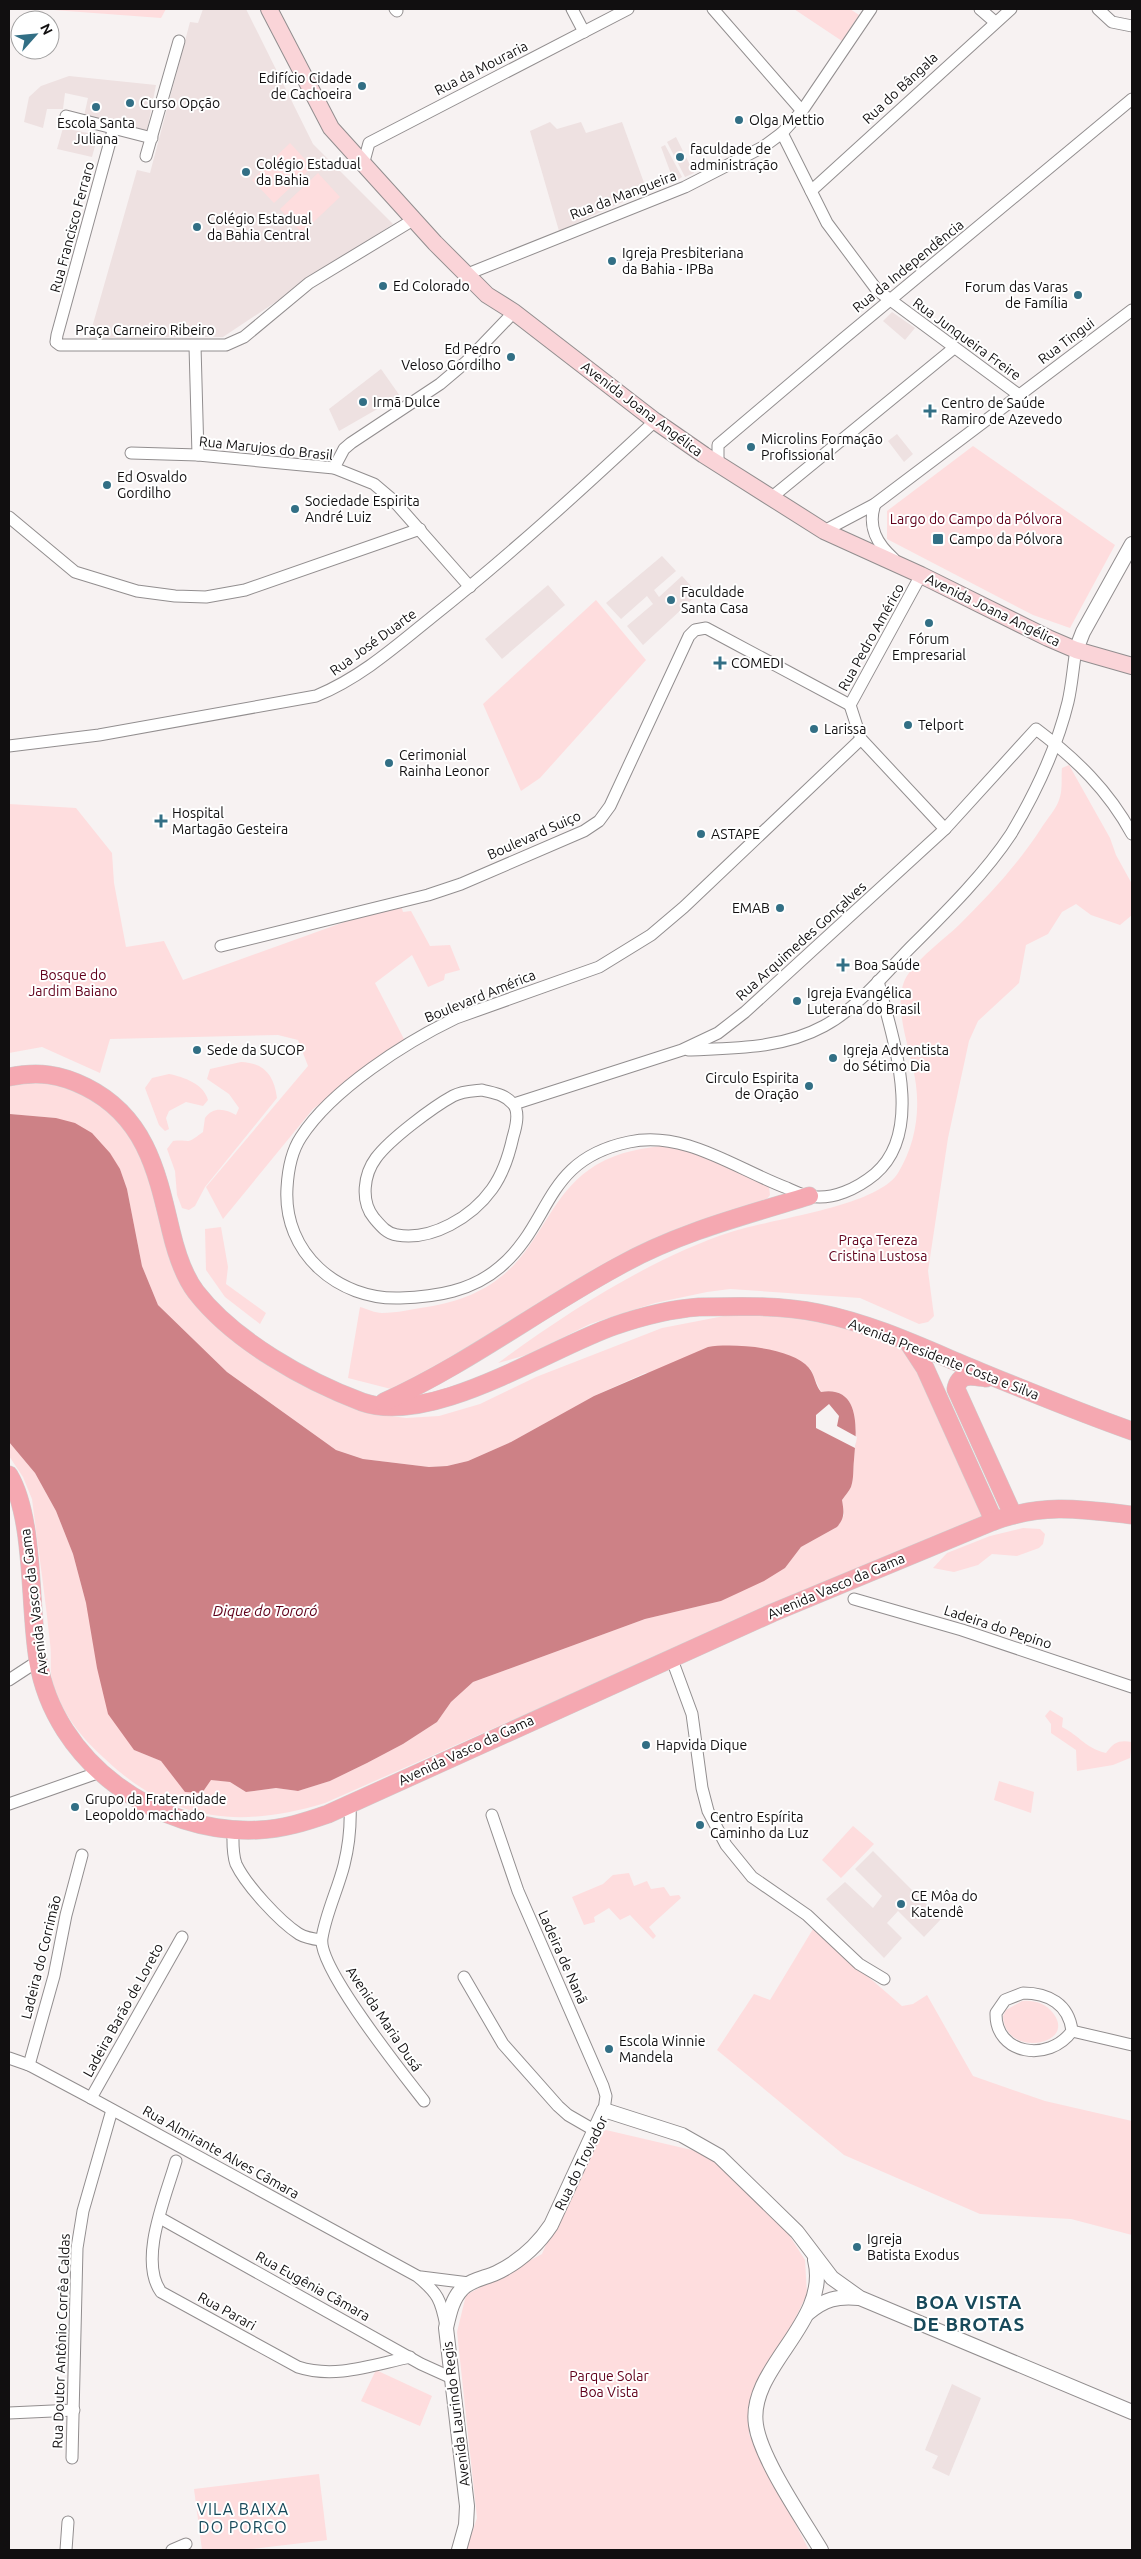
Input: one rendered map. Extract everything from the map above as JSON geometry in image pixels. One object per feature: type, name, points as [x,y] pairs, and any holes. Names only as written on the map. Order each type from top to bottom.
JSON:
[{"type":"main road","name":"Avenida Joana Angélica","points":[[269,9],[324,117],[413,220],[465,275],[487,295],[514,312],[655,421],[718,464],[824,531],[882,559],[899,564],[1048,638],[1076,650],[1132,666]]},
{"type":"main road","name":"Avenida Presidente Costa e Silva","points":[[9,1077],[41,1073],[60,1076],[98,1093],[114,1104],[141,1137],[151,1157],[179,1261],[196,1292],[228,1324],[283,1363],[342,1394],[367,1404],[416,1405],[454,1396],[615,1326],[657,1314],[694,1308],[760,1306],[818,1313],[865,1326],[1132,1431]]},
{"type":"main road","points":[[378,1405],[441,1375],[617,1267],[657,1246],[702,1228],[809,1196]]},
{"type":"main road","points":[[908,1342],[926,1368],[994,1521]]},
{"type":"main road","points":[[1011,1384],[970,1375],[963,1377],[958,1382],[956,1389],[1013,1514]]},
{"type":"main road","name":"Avenida Vasco da Gama","points":[[9,1475],[22,1503],[38,1661],[43,1682],[60,1721],[75,1745],[100,1772],[121,1790],[146,1806],[180,1818],[233,1829],[279,1828],[302,1823],[350,1804],[671,1657],[852,1578],[1013,1514],[1071,1507],[1132,1516]]},
{"type":"street","points":[[572,9],[584,32]]},
{"type":"street","name":"Rua da Mouraria","points":[[364,165],[369,143],[628,9]]},
{"type":"street","points":[[713,9],[802,111]]},
{"type":"street","name":"Rua da Mangueira","points":[[465,275],[685,187],[747,157],[782,133],[802,111],[871,9]]},
{"type":"street","points":[[980,9],[995,22]]},
{"type":"street","name":"Rua do Bângala","points":[[811,191],[1011,9]]},
{"type":"street","points":[[1098,9],[1112,22],[1132,26]]},
{"type":"street","points":[[146,156],[179,40]]},
{"type":"street","name":"Rua da Independência","points":[[718,464],[718,445],[1132,100]]},
{"type":"street","points":[[66,116],[152,138]]},
{"type":"street","name":"Rua Francisco Ferraro","points":[[57,335],[114,127]]},
{"type":"street","name":"Rua Junqueira Freire","points":[[782,133],[811,191],[841,244],[877,290],[889,301],[1019,395]]},
{"type":"street","name":"Praça Carneiro Ribeiro","points":[[57,335],[56,342],[60,345],[226,345],[244,337],[309,283],[413,220]]},
{"type":"street","name":"Rua Tingui","points":[[824,531],[875,504],[1132,310]]},
{"type":"street","points":[[334,468],[344,449],[440,384],[466,362],[514,312]]},
{"type":"street","points":[[195,346],[198,455]]},
{"type":"street","points":[[772,497],[954,348]]},
{"type":"street","name":"Rua José Duarte","points":[[9,746],[99,735],[316,696],[338,687],[365,670],[470,587],[567,504],[655,421]]},
{"type":"street","name":"Rua Marujos do Brasil","points":[[131,454],[198,455],[334,468],[374,484],[394,501],[470,587]]},
{"type":"street","points":[[875,504],[871,515],[874,534],[884,550],[899,564]]},
{"type":"street","points":[[9,516],[75,572],[137,591],[175,596],[206,597],[245,590],[420,529]]},
{"type":"street","points":[[682,1050],[754,1048],[808,1033],[825,1026],[842,1014],[878,981],[943,914],[1010,835],[1030,799],[1055,743],[1068,704],[1076,650],[1088,624],[1132,544]]},
{"type":"street","name":"Rua Pedro Américo","points":[[921,575],[850,705],[861,739],[945,829]]},
{"type":"street","name":"Boulevard Suiço","points":[[221,946],[428,895],[461,884],[584,831],[599,822],[610,806],[688,636],[700,628],[706,628],[850,705]]},
{"type":"street","name":"Rua Arquimedes Gonçalves","points":[[514,1104],[682,1050],[718,1033],[745,1012],[945,829],[1036,729],[1055,743]]},
{"type":"street","name":"Boulevard América","points":[[861,739],[684,907],[651,935],[599,967],[456,1018],[434,1029],[388,1056],[336,1098],[315,1118],[299,1140],[288,1168],[286,1201],[292,1230],[307,1257],[325,1275],[344,1288],[369,1296],[396,1298],[449,1293],[468,1287],[486,1277],[516,1251],[550,1194],[568,1172],[584,1159],[606,1148],[629,1142],[652,1139],[674,1141],[696,1148],[765,1180],[809,1196],[823,1197],[838,1194],[864,1183],[888,1160],[893,1152],[900,1132],[903,1109],[899,1075],[878,981]]},
{"type":"street","points":[[1055,743],[1078,762],[1102,788],[1116,805],[1132,834]]},
{"type":"street","points":[[482,1090],[494,1093],[504,1096],[514,1104],[516,1125],[502,1170],[492,1189],[475,1207],[455,1221],[434,1232],[408,1236],[394,1235],[382,1228],[371,1215],[365,1201],[365,1186],[373,1164],[383,1151],[404,1132],[441,1104],[467,1091],[482,1090]]},
{"type":"street","name":"Ladeira do Pepino","points":[[854,1599],[962,1630],[1132,1688]]},
{"type":"street","points":[[671,1657],[692,1714],[702,1788],[708,1812],[726,1845],[752,1876],[807,1916],[860,1964],[884,1978]]},
{"type":"street","points":[[9,1680],[38,1661]]},
{"type":"street","points":[[9,1804],[100,1772]]},
{"type":"street","points":[[233,1829],[233,1855],[241,1872],[254,1889],[287,1925],[309,1939],[321,1940],[344,1864],[349,1839],[350,1804]]},
{"type":"street","name":"Ladeira de Nanã","points":[[492,1815],[518,1891],[603,2086],[606,2096],[604,2110]]},
{"type":"street","name":"Ladeira do Corrimão","points":[[29,2065],[54,1976],[66,1915],[82,1856]]},
{"type":"street","name":"Ladeira Barão de Loreto","points":[[91,2098],[182,1937]]},
{"type":"street","name":"Avenida Maria Dusá","points":[[321,1940],[334,1973],[350,2001],[424,2101]]},
{"type":"street","points":[[464,1977],[503,2044],[563,2111],[594,2130]]},
{"type":"street","points":[[1035,1993],[1055,2000],[1064,2009],[1071,2020],[1072,2031],[1065,2040],[1050,2050],[1026,2050],[1014,2045],[999,2031],[996,2012],[1005,2000],[1013,1995],[1035,1993]]},
{"type":"street","points":[[1072,2031],[1132,2045]]},
{"type":"street","name":"Rua Almirante Alves Câmara","points":[[9,2058],[29,2065],[91,2098],[417,2276],[436,2292],[440,2300],[446,2328]]},
{"type":"street","name":"Rua Doutor Antônio Corrêa Caldas","points":[[72,2458],[77,2248],[83,2211],[112,2110]]},
{"type":"street","name":"Rua do Trovador","points":[[469,2283],[496,2273],[515,2262],[542,2239],[551,2225],[604,2110],[682,2135],[719,2156],[797,2232],[832,2278],[860,2298]]},
{"type":"street","name":"Rua Parari","points":[[176,2161],[160,2218],[152,2264],[155,2283],[161,2292],[298,2367],[315,2373],[333,2373],[410,2357]]},
{"type":"street","name":"Rua Eugênia Câmara","points":[[160,2218],[410,2357],[452,2378]]},
{"type":"street","points":[[813,2253],[818,2277],[817,2287],[806,2314],[759,2396],[756,2424],[767,2457],[821,2550]]},
{"type":"street","name":"Rua Almirante Alves Câmara","points":[[417,2276],[446,2282],[469,2283]]},
{"type":"street","name":"Avenida Laurindo Regis","points":[[459,2550],[466,2525],[467,2506],[446,2328],[456,2298],[469,2283]]},
{"type":"street","points":[[806,2314],[819,2304],[836,2297],[860,2298],[1132,2412]]},
{"type":"street","points":[[9,2413],[74,2410]]},
{"type":"street","points":[[66,2550],[68,2522]]},
{"type":"street","points":[[172,2550],[186,2544]]},
{"type":"shaded area","name":"Colégio Estadual da Bahia","points":[[203,9],[246,9],[313,144],[393,224],[223,337],[89,338],[137,170],[150,173],[190,22],[198,23]]},
{"type":"shaded area","points":[[69,76],[156,85],[147,131],[84,116],[88,98],[65,93],[63,109],[47,109],[43,128],[24,122],[29,97],[41,86]]},
{"type":"shaded area","points":[[550,122],[557,129],[581,122],[586,133],[622,122],[647,191],[559,231],[530,131]]},
{"type":"shaded area","points":[[63,128],[98,135],[92,157],[57,149]]},
{"type":"shaded area","name":"faculdade de administração","points":[[676,137],[694,173],[685,177],[667,142]]},
{"type":"shaded area","points":[[665,145],[682,177],[674,182],[661,147]]},
{"type":"shaded area","points":[[892,312],[915,328],[905,340],[883,321]]},
{"type":"shaded area","name":"Irmã Dulce","points":[[381,369],[400,396],[339,431],[329,409]]},
{"type":"shaded area","points":[[897,434],[913,454],[904,462],[888,441]]},
{"type":"shaded area","name":"Faculdade Santa Casa","points":[[662,556],[676,571],[654,590],[659,597],[682,576],[698,594],[643,645],[627,626],[653,604],[647,596],[621,619],[606,603]]},
{"type":"shaded area","points":[[548,585],[565,605],[502,659],[485,639]]},
{"type":"shaded area","name":"CE Môa do Katendê","points":[[873,1851],[941,1919],[924,1937],[898,1911],[887,1923],[902,1938],[884,1958],[826,1899],[845,1882],[873,1908],[882,1896],[855,1869]]},
{"type":"shaded area","points":[[952,2384],[981,2398],[949,2476],[932,2468],[938,2456],[925,2450]]},
{"type":"green space","points":[[40,9],[166,9],[161,18]]},
{"type":"green space","points":[[794,9],[850,9],[859,15],[842,41]]},
{"type":"green space","points":[[290,143],[312,167],[274,203],[252,180]]},
{"type":"green space","points":[[318,173],[340,197],[302,233],[280,209]]},
{"type":"green space","name":"Largo do Campo da Pólvora","points":[[973,446],[1115,545],[1070,628],[1033,615],[887,539],[887,511]]},
{"type":"green space","points":[[596,600],[646,660],[540,778],[521,791],[483,704]]},
{"type":"green space","name":"Praça Tereza Cristina Lustosa","points":[[1069,765],[1110,838],[1116,855],[1132,884],[1132,915],[1120,925],[1091,915],[1076,904],[1062,912],[1048,934],[1026,945],[1019,983],[978,1021],[969,1041],[948,1138],[928,1271],[934,1316],[928,1322],[919,1324],[860,1298],[730,1289],[655,1303],[590,1324],[530,1354],[498,1363],[581,1306],[670,1256],[731,1232],[821,1210],[868,1195],[886,1185],[898,1173],[912,1142],[917,1108],[914,1073],[901,1012],[903,984],[920,960],[970,914],[1024,853],[1058,803],[1061,792],[1062,768]]},
{"type":"green space","name":"Bosque do Jardim Baiano","points":[[9,804],[76,808],[112,853],[114,883],[126,947],[164,941],[183,980],[400,902],[403,912],[411,911],[430,946],[450,945],[460,970],[445,974],[444,980],[428,987],[412,955],[375,983],[405,1041],[313,1109],[223,1219],[206,1187],[308,1066],[298,1040],[278,1035],[110,1039],[100,1073],[42,1047],[9,1053]]},
{"type":"green space","points":[[241,1062],[256,1065],[267,1072],[276,1090],[277,1098],[205,1187],[195,1206],[189,1210],[182,1208],[177,1195],[175,1171],[167,1149],[173,1141],[188,1141],[203,1132],[205,1118],[216,1110],[228,1111],[236,1115],[239,1108],[229,1094],[207,1079],[210,1069]]},
{"type":"green space","points":[[169,1074],[193,1082],[206,1094],[208,1100],[203,1106],[186,1102],[169,1111],[166,1118],[169,1129],[165,1131],[159,1125],[145,1088],[152,1078]]},
{"type":"green space","points":[[38,1081],[61,1085],[89,1095],[145,1145],[197,1295],[331,1396],[368,1413],[406,1418],[439,1416],[480,1404],[536,1377],[662,1328],[724,1316],[791,1314],[850,1325],[926,1356],[988,1517],[700,1637],[325,1803],[264,1816],[235,1817],[207,1814],[181,1807],[155,1796],[129,1779],[80,1734],[67,1716],[57,1695],[51,1674],[51,1648],[32,1499],[23,1477],[9,1456],[9,1442],[35,1473],[56,1511],[73,1554],[86,1603],[134,1750],[161,1761],[173,1775],[230,1782],[246,1792],[276,1788],[298,1791],[330,1781],[403,1744],[437,1722],[451,1702],[473,1682],[645,1619],[721,1601],[785,1568],[801,1547],[837,1527],[844,1515],[842,1500],[851,1487],[853,1477],[856,1426],[850,1404],[844,1396],[835,1392],[821,1392],[810,1368],[645,1373],[594,1396],[511,1442],[468,1461],[447,1466],[429,1467],[363,1459],[336,1450],[227,1372],[158,1305],[142,1266],[127,1189],[120,1169],[56,1118],[9,1114],[9,1084]]},
{"type":"green space","points":[[669,1145],[704,1156],[762,1182],[769,1187],[770,1195],[766,1200],[643,1244],[561,1290],[430,1372],[391,1389],[348,1378],[360,1307],[379,1313],[399,1312],[454,1301],[478,1292],[500,1277],[520,1258],[571,1185],[583,1175],[605,1160],[623,1153]]},
{"type":"green space","points":[[221,1227],[228,1267],[226,1284],[266,1313],[260,1324],[225,1297],[206,1270],[205,1229]]},
{"type":"green space","points":[[1023,1528],[1040,1529],[1045,1534],[1043,1544],[1039,1548],[1017,1556],[992,1554],[978,1565],[954,1572],[933,1568],[947,1553],[990,1536]]},
{"type":"green space","points":[[1050,1710],[1063,1718],[1062,1727],[1099,1751],[1106,1753],[1117,1743],[1124,1741],[1132,1742],[1130,1758],[1113,1765],[1077,1771],[1076,1750],[1051,1733],[1051,1724],[1045,1716]]},
{"type":"green space","points":[[999,1781],[1034,1792],[1031,1813],[994,1800]]},
{"type":"green space","points":[[853,1826],[874,1844],[841,1878],[822,1860]]},
{"type":"green space","points":[[629,1873],[634,1886],[647,1881],[651,1889],[664,1887],[670,1896],[679,1895],[681,1898],[649,1927],[656,1936],[653,1939],[630,1915],[620,1920],[609,1908],[594,1917],[595,1922],[584,1925],[572,1897],[603,1884],[613,1875]]},
{"type":"green space","points":[[813,1929],[902,2006],[913,2004],[927,1995],[973,2076],[1045,2101],[1132,2121],[1132,2235],[1071,2219],[980,2214],[844,2155],[717,2050],[754,1994],[770,2000]]},
{"type":"green space","points":[[1022,2001],[1039,2003],[1053,2013],[1058,2024],[1056,2033],[1049,2039],[1038,2043],[1026,2042],[1015,2038],[1007,2030],[1003,2016],[1006,2010]]},
{"type":"green space","name":"Parque Solar Boa Vista","points":[[606,2130],[709,2154],[784,2227],[805,2260],[807,2294],[752,2408],[749,2434],[809,2550],[466,2550],[477,2518],[457,2332],[466,2295],[542,2254],[591,2139]]},
{"type":"green space","points":[[376,2370],[432,2396],[420,2426],[361,2401]]},
{"type":"green space","points":[[319,2474],[327,2540],[244,2550],[202,2550],[194,2489]]},
{"type":"water","name":"Dique do Tororó","points":[[10,1114],[56,1118],[75,1123],[92,1133],[110,1153],[120,1169],[127,1189],[142,1266],[158,1305],[227,1372],[336,1450],[363,1459],[429,1467],[447,1466],[468,1461],[511,1442],[594,1396],[708,1347],[746,1346],[761,1348],[790,1355],[801,1361],[811,1371],[821,1392],[835,1392],[844,1396],[850,1404],[854,1414],[856,1438],[851,1487],[842,1500],[843,1518],[837,1527],[801,1547],[785,1568],[764,1581],[721,1601],[645,1619],[473,1682],[451,1702],[437,1722],[403,1744],[330,1781],[298,1791],[276,1788],[246,1792],[230,1782],[211,1780],[202,1793],[185,1792],[161,1761],[134,1750],[108,1714],[97,1668],[86,1603],[73,1554],[56,1511],[35,1473],[9,1442]]},
{"type":"pier","points":[[829,1404],[839,1416],[837,1426],[857,1437],[855,1448],[816,1428],[816,1415]]},
{"type":"place","name":"Edifício Cidade de Cachoeira","points":[[362,86]]},
{"type":"place","name":"Curso Opção","points":[[130,103]]},
{"type":"place","name":"Escola Santa Juliana","points":[[96,107]]},
{"type":"place","name":"Olga Mettio","points":[[739,120]]},
{"type":"place","name":"faculdade de administração","points":[[680,157]]},
{"type":"place","name":"Colégio Estadual da Bahia","points":[[246,172]]},
{"type":"place","name":"Colégio Estadual da Bahia Central","points":[[197,227]]},
{"type":"place","name":"Igreja Presbiteriana da Bahia - IPBa","points":[[612,261]]},
{"type":"place","name":"Ed Colorado","points":[[383,286]]},
{"type":"place","name":"Forum das Varas de Família","points":[[1078,295]]},
{"type":"place","name":"Ed Pedro Veloso Gordilho","points":[[511,357]]},
{"type":"place","name":"Irmã Dulce","points":[[363,402]]},
{"type":"place","name":"Centro de Saúde Ramiro de Azevedo","points":[[930,411]]},
{"type":"place","name":"Microlins Formação Profissional","points":[[751,447]]},
{"type":"place","name":"Ed Osvaldo Gordilho","points":[[107,485]]},
{"type":"place","name":"Sociedade Espirita André Luiz","points":[[295,509]]},
{"type":"place","name":"Campo da Pólvora","points":[[938,539]]},
{"type":"place","name":"Faculdade Santa Casa","points":[[671,600]]},
{"type":"place","name":"Fórum Empresarial","points":[[929,623]]},
{"type":"place","name":"COMEDI","points":[[720,663]]},
{"type":"place","name":"Telport","points":[[908,725]]},
{"type":"place","name":"Larissa","points":[[814,729]]},
{"type":"place","name":"Cerimonial Rainha Leonor","points":[[389,763]]},
{"type":"place","name":"Hospital Martagão Gesteira","points":[[161,821]]},
{"type":"place","name":"ASTAPE","points":[[701,834]]},
{"type":"place","name":"EMAB","points":[[780,908]]},
{"type":"place","name":"Boa Saúde","points":[[843,965]]},
{"type":"place","name":"Igreja Evangélica Luterana do Brasil","points":[[797,1001]]},
{"type":"place","name":"Sede da SUCOP","points":[[197,1050]]},
{"type":"place","name":"Igreja Adventista do Sétimo Dia","points":[[833,1058]]},
{"type":"place","name":"Circulo Espirita de Oração","points":[[809,1086]]},
{"type":"place","name":"Hapvida Dique","points":[[646,1745]]},
{"type":"place","name":"Grupo da Fraternidade Leopoldo machado","points":[[75,1807]]},
{"type":"place","name":"Centro Espírita Caminho da Luz","points":[[700,1825]]},
{"type":"place","name":"CE Môa do Katendê","points":[[901,1904]]},
{"type":"place","name":"Escola Winnie Mandela","points":[[609,2049]]},
{"type":"place","name":"Igreja Batista Exodus","points":[[857,2247]]},
{"type":"district","name":"BOA VISTA DE BROTAS","points":[[969,2313]]},
{"type":"district","name":"VILA BAIXA DO PORCO","points":[[243,2518]]}]
